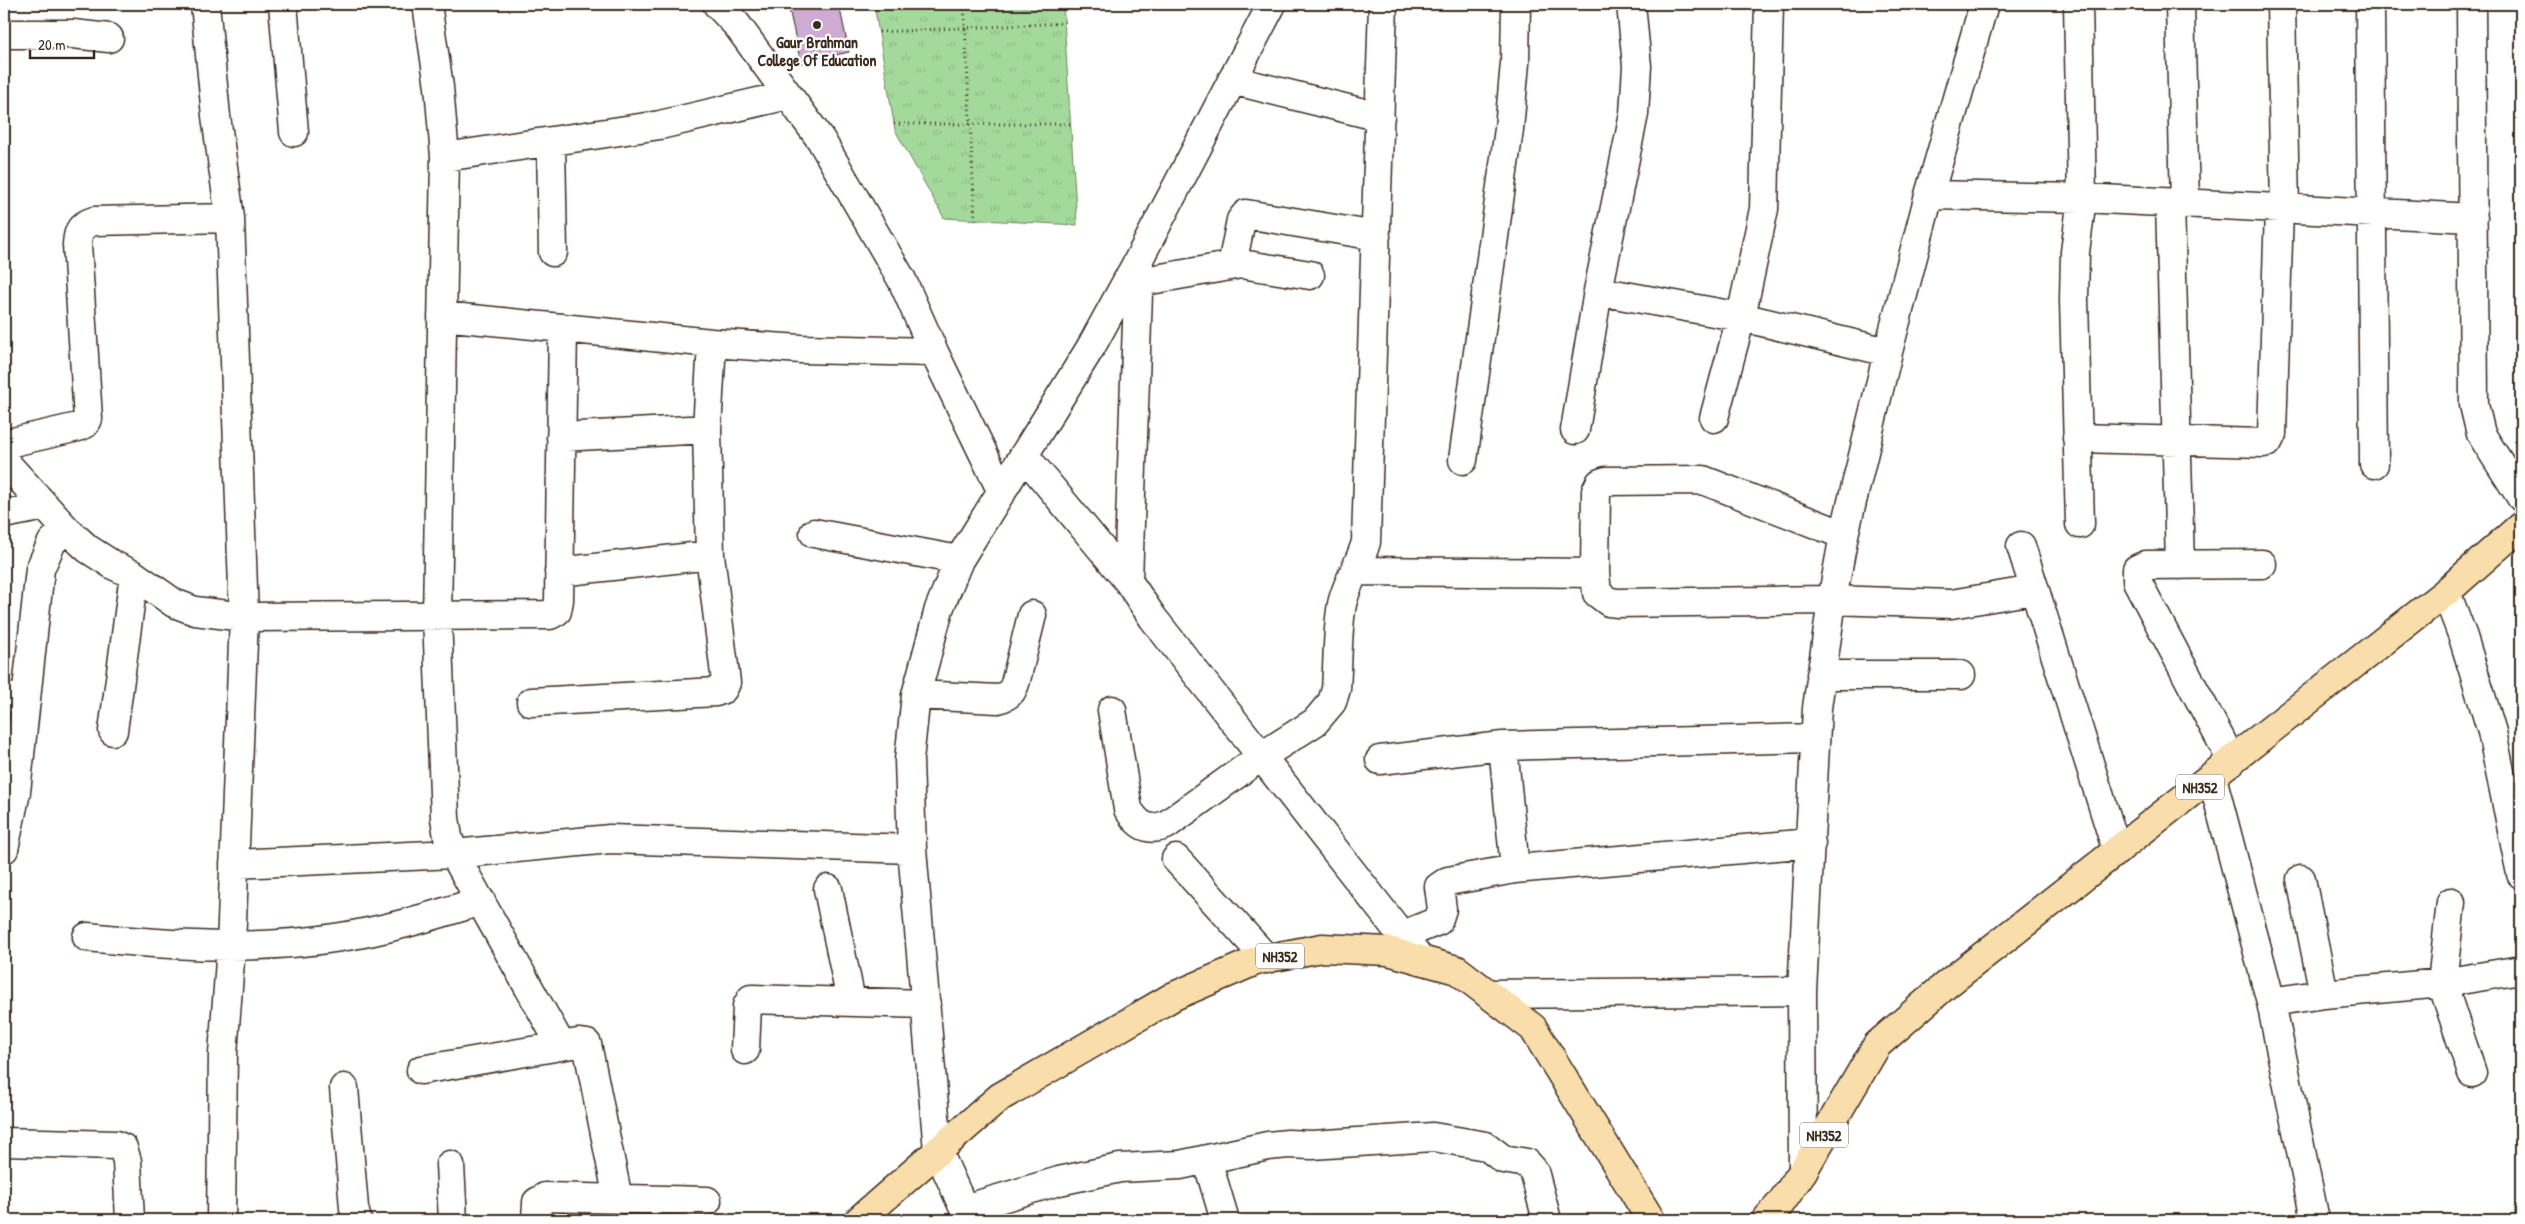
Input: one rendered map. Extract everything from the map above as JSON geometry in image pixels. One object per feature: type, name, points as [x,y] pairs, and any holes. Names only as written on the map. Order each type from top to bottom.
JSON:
[{"type":"highway","name":"NH352","points":[[1766,1220],[1781,1203],[1803,1170],[1877,1046],[1946,984],[2446,592],[2521,526]]},
{"type":"highway","name":"NH352","points":[[859,1220],[1000,1097],[1174,996],[1267,959],[1322,948],[1388,951],[1457,970],[1533,1028],[1651,1220]]},
{"type":"street","points":[[205,4],[216,116],[230,218],[244,617],[231,947],[223,1054],[221,1220]]},
{"type":"street","points":[[283,4],[294,132]]},
{"type":"street","points":[[427,4],[439,87],[445,157],[437,617],[445,818],[448,837],[454,854],[561,1045]]},
{"type":"street","points":[[717,4],[737,25],[821,140],[902,280],[934,352],[1002,492]]},
{"type":"street","points":[[1112,710],[1128,809],[1143,828],[1157,828],[1166,825],[1262,756],[1315,722],[1332,702],[1336,689],[1342,605],[1349,581],[1356,571],[1366,542],[1383,4]]},
{"type":"street","points":[[1463,460],[1509,129],[1515,62],[1516,4]]},
{"type":"street","points":[[1575,430],[1598,291],[1634,114],[1637,66],[1632,4]]},
{"type":"street","points":[[1714,418],[1741,317],[1764,209],[1769,4]]},
{"type":"street","points":[[1803,1170],[1802,991],[1815,738],[1821,675],[1832,600],[1844,535],[1888,352],[1984,4]]},
{"type":"street","points":[[2078,4],[2082,198],[2075,252],[2074,300],[2080,524]]},
{"type":"street","points":[[2180,4],[2177,203],[2177,440],[2180,565]]},
{"type":"street","points":[[2077,438],[2263,444],[2270,438],[2282,209],[2281,4]]},
{"type":"street","points":[[2370,4],[2374,464]]},
{"type":"street","points":[[2471,4],[2474,405],[2481,434],[2521,497]]},
{"type":"street","points":[[1261,7],[1232,80],[1139,271],[960,560],[939,609],[916,695],[909,760],[912,849],[938,1151],[966,1215],[1059,1181],[1120,1168],[1180,1165],[1268,1146],[1288,1144],[1312,1145],[1417,1137],[1456,1140],[1486,1146],[1503,1159],[1527,1163],[1534,1171],[1548,1220]]},
{"type":"street","points":[[4,34],[73,34],[109,38]]},
{"type":"street","points":[[1232,80],[1380,117]]},
{"type":"street","points":[[445,157],[551,143],[660,125],[788,95]]},
{"type":"street","points":[[551,143],[552,252]]},
{"type":"street","points":[[1930,195],[2082,198],[2474,218]]},
{"type":"street","points":[[1232,265],[1241,220],[1246,214],[1376,236]]},
{"type":"street","points":[[4,444],[78,428],[85,424],[88,419],[77,244],[78,232],[84,224],[94,221],[230,218]]},
{"type":"street","points":[[1139,271],[1253,265],[1310,275]]},
{"type":"street","points":[[1128,580],[1139,271]]},
{"type":"street","points":[[1598,291],[1741,317],[1888,352]]},
{"type":"street","points":[[442,316],[712,343],[801,349],[934,352]]},
{"type":"street","points":[[4,461],[66,530],[88,549],[113,565],[134,574],[174,603],[195,611],[244,617],[550,615],[558,611],[563,328]]},
{"type":"street","points":[[531,702],[716,692],[722,689],[726,683],[710,555],[707,429],[712,343]]},
{"type":"street","points":[[562,436],[707,429]]},
{"type":"street","points":[[1024,455],[1128,580],[1153,618],[1421,960]]},
{"type":"street","points":[[1844,535],[1703,480],[1606,481],[1600,483],[1596,491],[1595,573],[1597,593],[1609,602],[1618,604],[1832,600],[1951,604],[2034,590]]},
{"type":"street","points":[[4,514],[45,506]]},
{"type":"street","points":[[4,849],[15,699],[40,569],[52,542],[66,530]]},
{"type":"street","points":[[814,533],[960,560]]},
{"type":"street","points":[[2021,546],[2117,851]]},
{"type":"street","points":[[559,572],[710,555]]},
{"type":"street","points":[[2262,564],[2141,567],[2136,574],[2137,581],[2222,769],[2315,1220]]},
{"type":"street","points":[[1356,571],[1595,573]]},
{"type":"street","points":[[113,731],[134,574]]},
{"type":"street","points":[[2446,592],[2463,637],[2492,732],[2521,874]]},
{"type":"street","points":[[916,695],[998,699],[1007,697],[1013,690],[1032,615]]},
{"type":"street","points":[[1821,675],[1960,675]]},
{"type":"street","points":[[1380,760],[1503,746],[1815,738]]},
{"type":"street","points":[[1503,746],[1515,868]]},
{"type":"street","points":[[234,864],[454,854],[610,839],[912,849]]},
{"type":"street","points":[[1403,935],[1438,921],[1442,909],[1438,892],[1439,886],[1443,882],[1515,868],[1811,844]]},
{"type":"street","points":[[1176,859],[1267,959]]},
{"type":"street","points":[[2301,879],[2324,994]]},
{"type":"street","points":[[828,889],[851,1001]]},
{"type":"street","points":[[87,937],[173,946],[231,947],[341,938],[396,927],[481,901]]},
{"type":"street","points":[[2451,902],[2442,983],[2472,1073]]},
{"type":"street","points":[[2271,1002],[2324,994],[2442,983],[2521,970]]},
{"type":"street","points":[[1488,994],[1802,991]]},
{"type":"street","points":[[745,1050],[747,1006],[751,998],[926,1004]]},
{"type":"street","points":[[421,1070],[583,1042],[590,1048],[618,1199]]},
{"type":"street","points":[[344,1088],[354,1208],[357,1220]]},
{"type":"street","points":[[4,1142],[116,1145],[123,1148],[127,1161],[130,1220]]},
{"type":"street","points":[[1207,1160],[1225,1220]]},
{"type":"street","points":[[450,1165],[453,1220]]},
{"type":"street","points":[[536,1220],[537,1202],[545,1197],[707,1201]]},
{"type":"path","points":[[964,4],[975,219]]},
{"type":"path","points":[[879,32],[1064,23]]},
{"type":"path","points":[[894,124],[1071,124]]},
{"type":"green space","points":[[874,4],[1063,4],[1077,225],[944,218],[895,130]]},
{"type":"building","points":[[788,4],[839,4],[849,52],[801,63]]},
{"type":"place","name":"Gaur Brahman College Of Education","points":[[817,25]]}]
